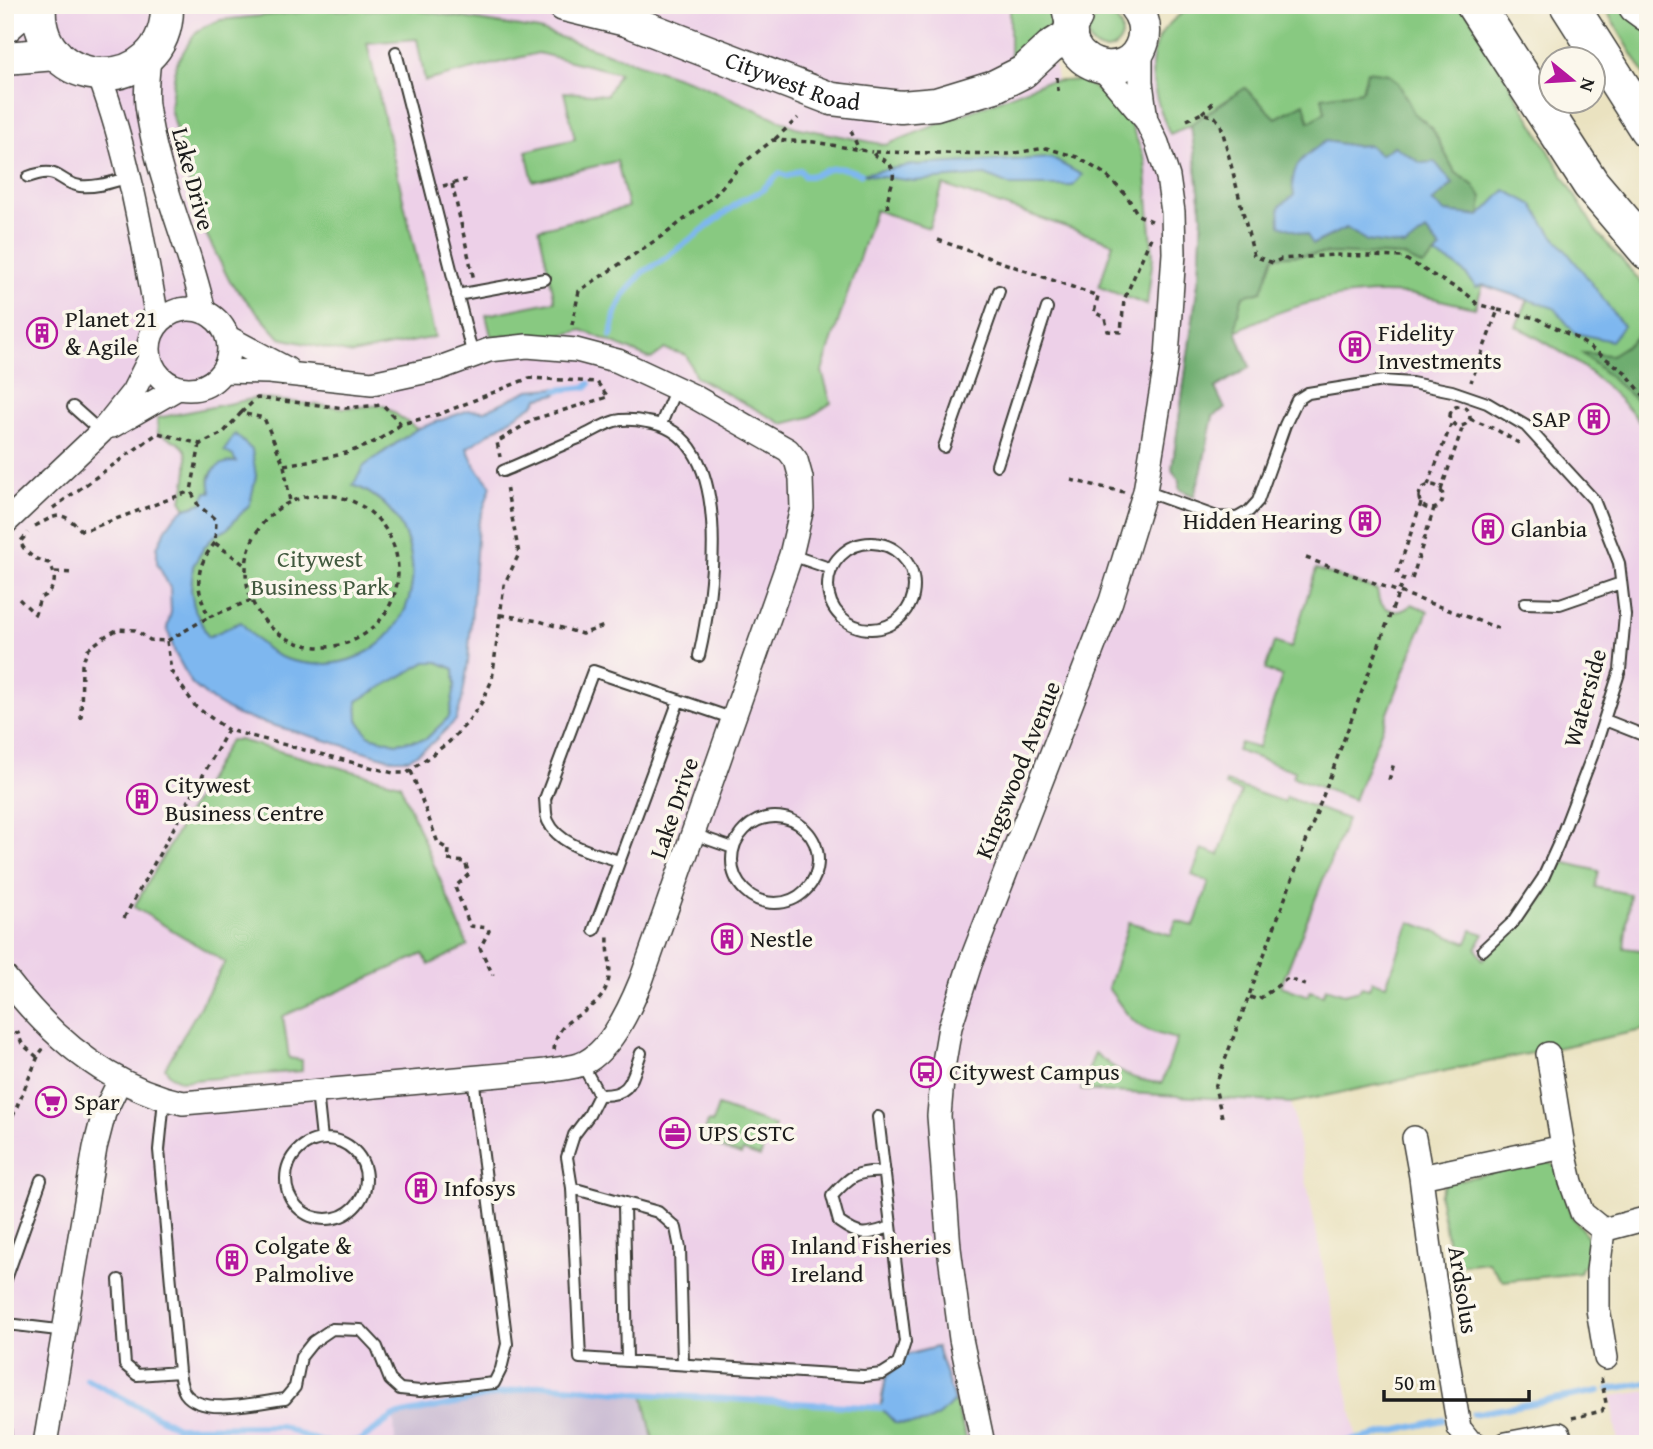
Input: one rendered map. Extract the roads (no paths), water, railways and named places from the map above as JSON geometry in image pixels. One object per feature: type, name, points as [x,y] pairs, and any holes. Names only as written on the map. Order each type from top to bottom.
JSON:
[{"type":"highway","points":[[1475,5],[1591,184],[1648,251]]},
{"type":"highway","points":[[1498,5],[1538,70]]},
{"type":"highway","points":[[1569,5],[1648,129]]},
{"type":"highway","points":[[1637,5],[1648,13]]},
{"type":"highway","points":[[1565,116],[1648,251]]},
{"type":"main road","points":[[5,27],[30,5]]},
{"type":"main road","points":[[40,5],[44,36],[56,54],[68,65],[99,75],[125,71],[149,57],[159,44],[166,17],[191,5]]},
{"type":"main road","name":"Citywest Road","points":[[564,5],[628,13],[832,99],[901,107],[936,104],[976,92],[1023,72],[1050,47],[1080,32],[1114,67],[1125,63],[1141,47]]},
{"type":"main road","points":[[1141,47],[1145,8]]},
{"type":"main road","points":[[5,58],[56,54]]},
{"type":"street","name":"Kingswood Avenue","points":[[983,1444],[961,1339],[948,1248],[939,1116],[943,1068],[950,1027],[970,964],[1111,601],[1167,357],[1174,253],[1173,212],[1168,177],[1146,120],[1080,32]]},
{"type":"street","name":"Kingswood Avenue","points":[[1141,47],[1141,82],[1146,120]]},
{"type":"street","name":"Lake Drive","points":[[149,57],[146,102],[156,157],[197,282],[204,312]]},
{"type":"street","points":[[99,75],[130,177],[158,324]]},
{"type":"street","points":[[5,523],[101,432],[133,392],[150,358],[152,335],[158,324],[167,316],[191,309],[204,312],[214,318],[227,337],[229,349],[223,371],[203,387],[178,387],[160,377],[150,358]]},
{"type":"street","name":"Lake Drive","points":[[227,337],[303,376]]},
{"type":"street","name":"Lake Drive","points":[[5,977],[30,1009],[57,1035],[120,1080],[164,1099],[183,1103],[546,1072],[582,1064],[612,1037],[632,1003],[693,834],[791,555],[802,508],[801,478],[796,460],[780,443],[676,388],[618,361],[576,350],[527,346],[489,350],[401,378],[372,383],[223,371]]},
{"type":"street","points":[[101,432],[178,387]]},
{"type":"street","points":[[1548,1054],[1563,1147],[1582,1213],[1603,1230]]},
{"type":"street","points":[[45,1444],[95,1148],[104,1113],[120,1080]]},
{"type":"street","name":"Ardsolus","points":[[1414,1138],[1459,1428],[1471,1443],[1476,1444]]},
{"type":"street","points":[[1421,1177],[1563,1147]]},
{"type":"street","points":[[1603,1230],[1648,1218]]},
{"type":"street","points":[[1603,1230],[1598,1271],[1603,1365]]},
{"type":"street","points":[[1513,1443],[1550,1436]]},
{"type":"lane","points":[[396,52],[473,356]]},
{"type":"lane","points":[[28,177],[53,173],[76,185],[84,186],[130,177]]},
{"type":"lane","points":[[457,295],[545,279]]},
{"type":"lane","points":[[943,447],[999,291]]},
{"type":"lane","points":[[997,465],[1048,308]]},
{"type":"lane","name":"Waterside","points":[[1135,492],[1217,517],[1237,518],[1249,511],[1258,501],[1285,425],[1297,400],[1308,393],[1383,381],[1412,383],[1452,391],[1487,403],[1525,426],[1594,500],[1619,563],[1625,615],[1620,670],[1605,720],[1543,878],[1514,921],[1483,950]]},
{"type":"lane","points":[[661,424],[676,388]]},
{"type":"lane","points":[[73,407],[101,432]]},
{"type":"lane","points":[[503,471],[616,421],[661,424],[676,432],[692,449],[703,471],[709,507],[713,556],[711,591],[699,656]]},
{"type":"lane","points":[[880,543],[891,547],[900,554],[912,573],[914,585],[909,607],[893,623],[883,627],[873,629],[852,624],[843,618],[831,600],[829,579],[832,569],[838,558],[857,545],[880,543]]},
{"type":"lane","points":[[791,555],[832,569]]},
{"type":"lane","points":[[1524,603],[1560,604],[1621,583]]},
{"type":"lane","points":[[619,861],[572,844],[556,833],[547,820],[545,799],[593,671],[734,719]]},
{"type":"lane","points":[[594,930],[679,700]]},
{"type":"lane","points":[[1605,720],[1648,737]]},
{"type":"lane","points":[[778,817],[800,825],[808,833],[814,843],[818,866],[802,894],[792,900],[771,903],[751,896],[736,880],[733,848],[746,829],[755,822],[778,817]]},
{"type":"lane","points":[[693,834],[733,848]]},
{"type":"lane","points":[[599,1095],[621,1093],[628,1087],[641,1053]]},
{"type":"lane","points":[[582,1064],[599,1095]]},
{"type":"lane","points":[[164,1099],[159,1150],[179,1371],[183,1391],[193,1401],[207,1407],[285,1399],[295,1387],[301,1357],[313,1342],[332,1329],[361,1330],[377,1347],[390,1380],[400,1389],[421,1391],[494,1383],[501,1369],[507,1344],[473,1077]]},
{"type":"lane","points":[[317,1092],[322,1139]]},
{"type":"lane","points":[[599,1095],[589,1115],[574,1135],[567,1157],[572,1188],[580,1358],[864,1376],[882,1374],[898,1364],[905,1342],[878,1117]]},
{"type":"lane","points":[[322,1139],[335,1139],[347,1145],[360,1157],[365,1171],[365,1188],[358,1203],[347,1212],[332,1218],[317,1218],[301,1210],[292,1200],[286,1184],[287,1170],[293,1155],[304,1144],[322,1139]]},
{"type":"lane","points":[[885,1172],[865,1171],[848,1178],[832,1196],[839,1222],[856,1234],[891,1227]]},
{"type":"lane","points":[[5,1282],[41,1180]]},
{"type":"lane","points":[[572,1188],[658,1212],[676,1228],[680,1248],[683,1364]]},
{"type":"lane","points":[[624,1203],[627,1360]]},
{"type":"lane","points":[[119,1280],[125,1365],[137,1375],[179,1371]]},
{"type":"lane","points":[[5,1325],[66,1331]]},
{"type":"lane","points":[[5,1426],[6,1444]]},
{"type":"water","points":[[1326,141],[1354,146],[1369,145],[1380,155],[1394,146],[1421,163],[1435,162],[1453,184],[1432,202],[1445,212],[1480,216],[1505,190],[1533,205],[1545,225],[1623,326],[1611,341],[1575,333],[1554,308],[1483,285],[1476,287],[1458,267],[1435,256],[1441,249],[1426,231],[1405,246],[1367,241],[1346,228],[1313,244],[1307,235],[1280,225],[1279,207],[1294,195],[1293,176],[1296,169],[1305,157]]},
{"type":"water","points":[[1051,158],[1082,175],[1073,186],[1011,186],[985,175],[914,181],[861,174],[912,165]]},
{"type":"water","points":[[555,388],[557,394],[539,398],[467,448],[475,466],[491,486],[478,525],[468,663],[462,700],[456,720],[430,745],[409,759],[391,759],[237,715],[192,684],[175,653],[167,628],[171,612],[170,588],[157,563],[157,547],[176,515],[186,508],[203,503],[206,492],[211,492],[210,479],[214,470],[223,464],[236,462],[233,456],[224,451],[235,434],[252,450],[256,476],[250,504],[226,530],[214,536],[193,566],[191,590],[194,608],[208,637],[241,622],[261,644],[280,657],[307,664],[337,663],[359,656],[379,644],[394,629],[405,610],[411,588],[412,564],[407,540],[398,522],[379,500],[353,485],[364,466],[417,429],[469,410],[485,411],[529,390]],"holes":[[[426,662],[438,662],[454,669],[455,686],[449,717],[426,739],[396,743],[369,736],[358,720],[357,701]]]},
{"type":"water","points":[[937,1347],[954,1401],[941,1414],[928,1421],[914,1424],[895,1423],[881,1408],[886,1377],[907,1355]]},
{"type":"waterway","points":[[611,336],[615,315],[624,295],[643,272],[662,261],[742,200],[761,191],[780,173],[787,176],[800,170],[804,176],[811,176],[835,168],[861,174]]},
{"type":"waterway","points":[[557,390],[587,387],[589,384]]},
{"type":"waterway","points":[[87,1379],[177,1427],[281,1426],[332,1444],[359,1441],[394,1416],[542,1385],[643,1394],[881,1408],[887,1405]]},
{"type":"waterway","points":[[1609,1389],[1648,1383]]},
{"type":"waterway","points":[[1473,1414],[1599,1391]]},
{"type":"waterway","points":[[1337,1444],[1443,1420]]},
{"type":"place","name":"Planet 21 & Agile","points":[[42,333]]},
{"type":"place","name":"Fidelity Investments","points":[[1355,347]]},
{"type":"place","name":"SAP","points":[[1594,419]]},
{"type":"place","name":"Hidden Hearing","points":[[1365,521]]},
{"type":"place","name":"Glanbia","points":[[1488,529]]},
{"type":"place","name":"Citywest Business Centre","points":[[142,799]]},
{"type":"place","name":"Nestle","points":[[727,939]]},
{"type":"place","name":"Citywest Campus","points":[[926,1072]]},
{"type":"place","name":"Spar","points":[[51,1102]]},
{"type":"place","name":"UPS CSTC","points":[[675,1133]]},
{"type":"place","name":"Infosys","points":[[421,1188]]},
{"type":"place","name":"Colgate & Palmolive","points":[[232,1260]]},
{"type":"place","name":"Inland Fisheries Ireland","points":[[768,1260]]},
{"type":"park label","name":"Citywest Business Park","points":[[320,573]]}]
